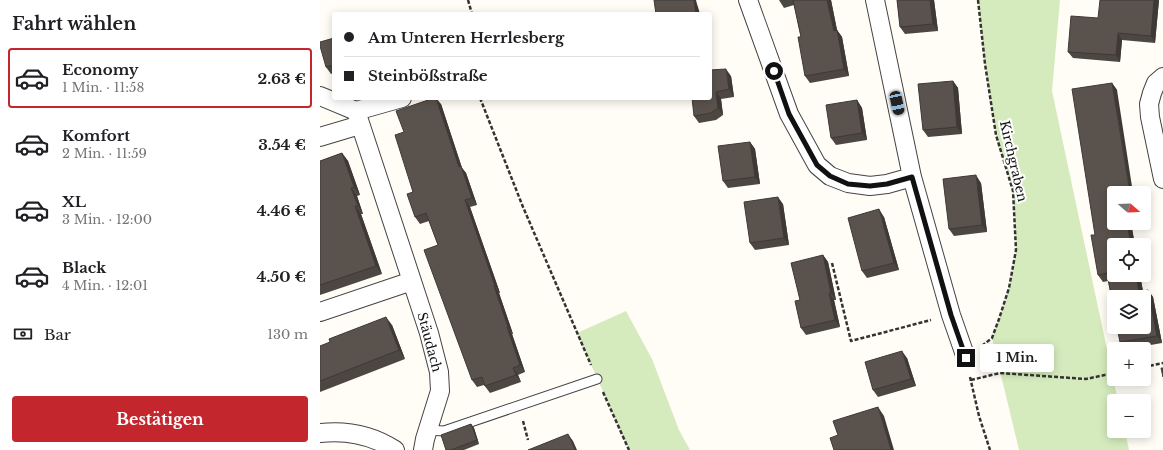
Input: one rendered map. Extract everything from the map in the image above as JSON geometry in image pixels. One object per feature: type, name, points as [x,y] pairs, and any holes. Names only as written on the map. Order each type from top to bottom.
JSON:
[{"type":"street","points":[[748,0],[789,114],[817,165],[830,176],[848,184],[870,186],[887,184],[912,177]]},
{"type":"street","points":[[875,0],[912,177],[951,315],[966,358]]},
{"type":"street","points":[[1163,77],[1156,84],[1149,104],[1150,117],[1163,179]]},
{"type":"street","points":[[320,96],[358,118]]},
{"type":"street","points":[[320,137],[398,100]]},
{"type":"street","name":"Stäudach","points":[[358,118],[429,333],[439,372],[440,391],[427,430],[423,450]]},
{"type":"street","points":[[320,312],[412,281]]},
{"type":"street","points":[[320,433],[356,433],[370,437],[395,450]]},
{"type":"lane","points":[[427,430],[444,431],[597,379]]},
{"type":"path","points":[[468,0],[471,12]]},
{"type":"path","name":"Kirchgraben","points":[[966,358],[992,338],[1009,288],[1016,250],[1013,191],[996,135],[985,64],[978,0]]},
{"type":"path","points":[[481,100],[523,207],[629,450]]},
{"type":"path","points":[[832,263],[851,341],[951,315]]},
{"type":"path","points":[[966,358],[979,416],[990,450]]},
{"type":"path","points":[[1151,366],[1163,363]]},
{"type":"path","points":[[971,380],[1000,373],[1086,379],[1107,374]]},
{"type":"path","points":[[519,406],[528,440]]},
{"type":"green space","points":[[978,0],[1060,0],[1052,91],[1107,349],[1107,386],[1115,386],[1117,394],[1107,394],[1107,438],[1126,438],[1129,450],[1019,450],[992,338],[1009,288],[1016,250],[1013,191],[996,135],[985,64]]},
{"type":"green space","points":[[626,311],[652,359],[679,430],[690,450],[629,450],[577,333]]},
{"type":"building","points":[[654,0],[694,0],[696,12],[656,12]]},
{"type":"building","points":[[793,0],[827,0],[834,31],[837,30],[844,69],[805,76],[798,37],[801,37]]},
{"type":"building","points":[[897,0],[930,0],[933,24],[900,27]]},
{"type":"building","points":[[1100,0],[1154,0],[1151,36],[1118,33],[1116,55],[1068,52],[1071,16],[1098,18]]},
{"type":"building","points":[[332,39],[332,66],[326,67],[320,42]]},
{"type":"building","points":[[726,69],[729,89],[716,92],[718,108],[711,113],[694,116],[692,100],[712,100],[712,70]]},
{"type":"building","points":[[953,81],[957,127],[923,130],[918,84]]},
{"type":"building","points":[[1112,83],[1129,186],[1107,186],[1107,230],[1128,230],[1130,238],[1107,238],[1107,273],[1098,275],[1091,235],[1095,235],[1072,89]]},
{"type":"building","points":[[428,100],[437,100],[459,167],[461,166],[472,198],[465,200],[495,286],[520,365],[513,368],[516,375],[485,386],[482,377],[472,380],[424,250],[438,245],[426,213],[415,217],[407,194],[413,192],[395,135],[404,132],[396,111]]},
{"type":"building","points":[[857,100],[862,133],[831,138],[826,105]]},
{"type":"building","points":[[750,142],[755,177],[723,181],[718,146]]},
{"type":"building","points":[[342,153],[354,187],[351,188],[358,206],[355,206],[376,266],[320,285],[320,161]]},
{"type":"building","points":[[976,175],[982,225],[949,229],[943,179]]},
{"type":"building","points":[[778,197],[784,238],[750,243],[744,202]]},
{"type":"building","points":[[879,209],[894,263],[862,271],[848,218]]},
{"type":"building","points":[[823,255],[835,320],[801,328],[795,301],[800,300],[791,263]]},
{"type":"building","points":[[1109,282],[1137,282],[1139,290],[1110,290]]},
{"type":"building","points":[[1151,305],[1157,336],[1120,342],[1118,334],[1151,334]]},
{"type":"building","points":[[386,317],[399,350],[320,381],[320,346],[330,342],[329,339]]},
{"type":"building","points":[[902,351],[911,379],[873,390],[865,362]]},
{"type":"building","points":[[878,407],[891,450],[834,450],[830,438],[838,435],[833,421]]},
{"type":"building","points":[[471,424],[477,440],[451,450],[446,450],[441,435]]},
{"type":"building","points":[[568,434],[575,450],[528,450]]},
{"type":"route","points":[[774,71],[789,114],[817,165],[830,176],[848,184],[870,186],[887,184],[912,177],[951,315],[966,358]]}]
